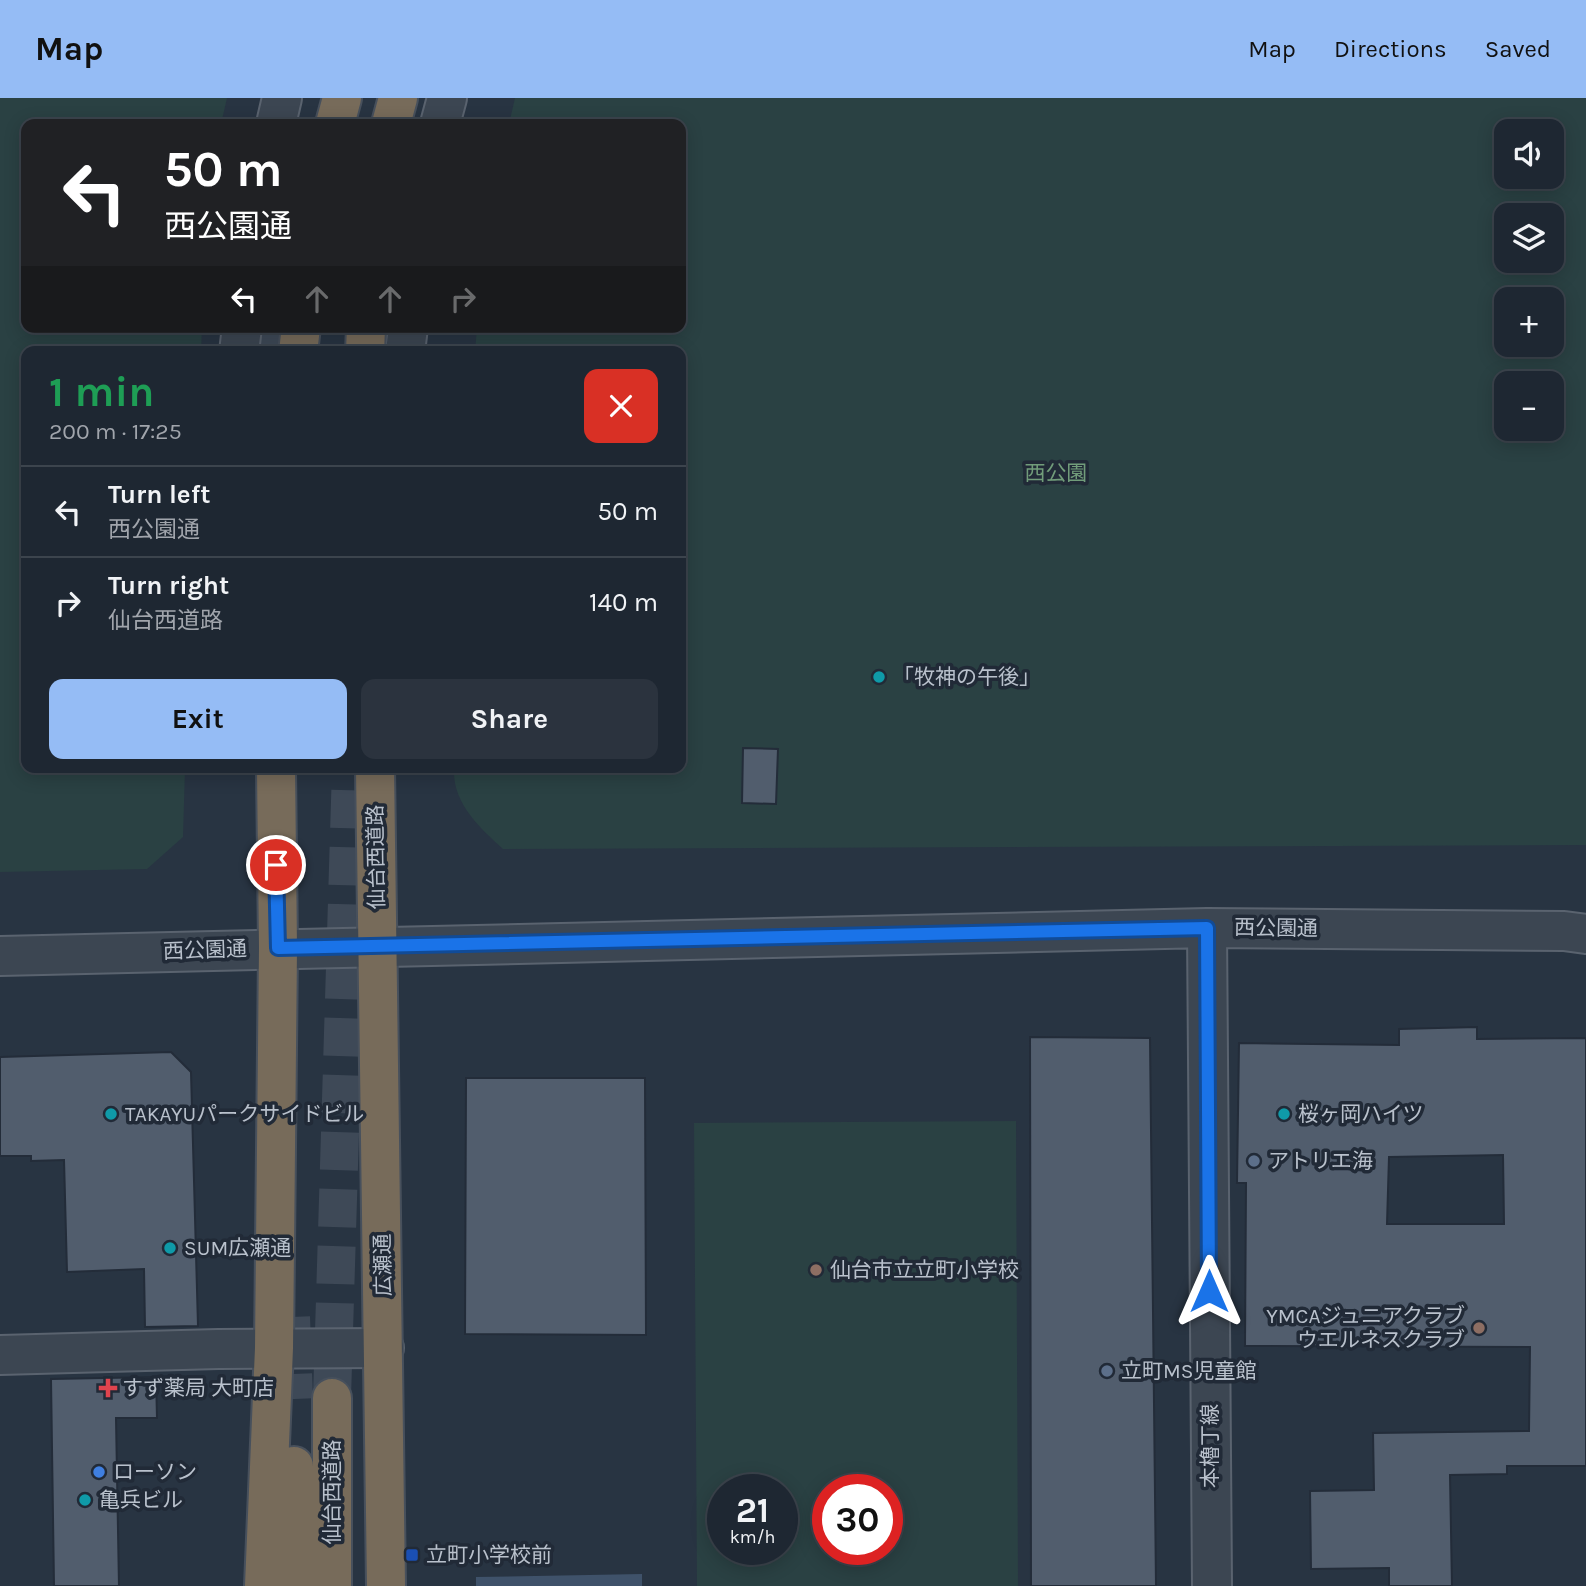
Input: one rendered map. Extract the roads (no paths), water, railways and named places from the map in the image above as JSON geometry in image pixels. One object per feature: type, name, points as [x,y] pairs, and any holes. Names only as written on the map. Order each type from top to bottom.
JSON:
[{"type":"highway","points":[[336,119],[342,98]]},
{"type":"highway","points":[[392,119],[398,98]]},
{"type":"highway","points":[[264,1586],[274,1348],[278,948],[276,773]]},
{"type":"highway","name":"仙台西道路","points":[[374,773],[378,945]]},
{"type":"highway","name":"広瀬通","points":[[378,945],[386,1586]]},
{"type":"highway","name":"仙台西道路","points":[[332,1398],[332,1586]]},
{"type":"highway","name":"仙台西道路","points":[[294,1399],[294,1586]]},
{"type":"street","points":[[277,119],[282,98]]},
{"type":"street","points":[[441,119],[447,98]]},
{"type":"street","points":[[269,773],[275,810]]},
{"type":"street","name":"西公園通","points":[[0,956],[378,945],[1207,928],[1564,931],[1586,934]]},
{"type":"street","name":"本櫓丁線","points":[[1207,928],[1212,1586]]},
{"type":"street","points":[[0,1355],[384,1348]]},
{"type":"water","points":[[642,1574],[642,1586],[476,1586],[476,1577]]},
{"type":"tunnel","points":[[262,346],[264,333]]},
{"type":"tunnel","points":[[332,1398],[351,773]]},
{"type":"tunnel","points":[[291,1317],[294,1399]]},
{"type":"place","name":"「牧神の午後」","points":[[879,677]]},
{"type":"place","name":"TAKAYUパークサイドビル","points":[[111,1114]]},
{"type":"place","name":"桜ヶ岡ハイツ","points":[[1284,1114]]},
{"type":"place","name":"アトリエ海","points":[[1254,1161]]},
{"type":"place","name":"SUM広瀬通","points":[[170,1248]]},
{"type":"place","name":"仙台市立立町小学校","points":[[816,1270]]},
{"type":"place","name":"YMCAジュニアクラブ ウエルネスクラブ","points":[[1479,1328]]},
{"type":"place","name":"立町MS児童館","points":[[1107,1371]]},
{"type":"place","name":"すず薬局 大町店","points":[[108,1388]]},
{"type":"place","name":"ローソン","points":[[99,1472]]},
{"type":"place","name":"亀兵ビル","points":[[85,1500]]},
{"type":"place","name":"立町小学校前","points":[[412,1555]]},
{"type":"park label","name":"西公園","points":[[1056,473]]}]
